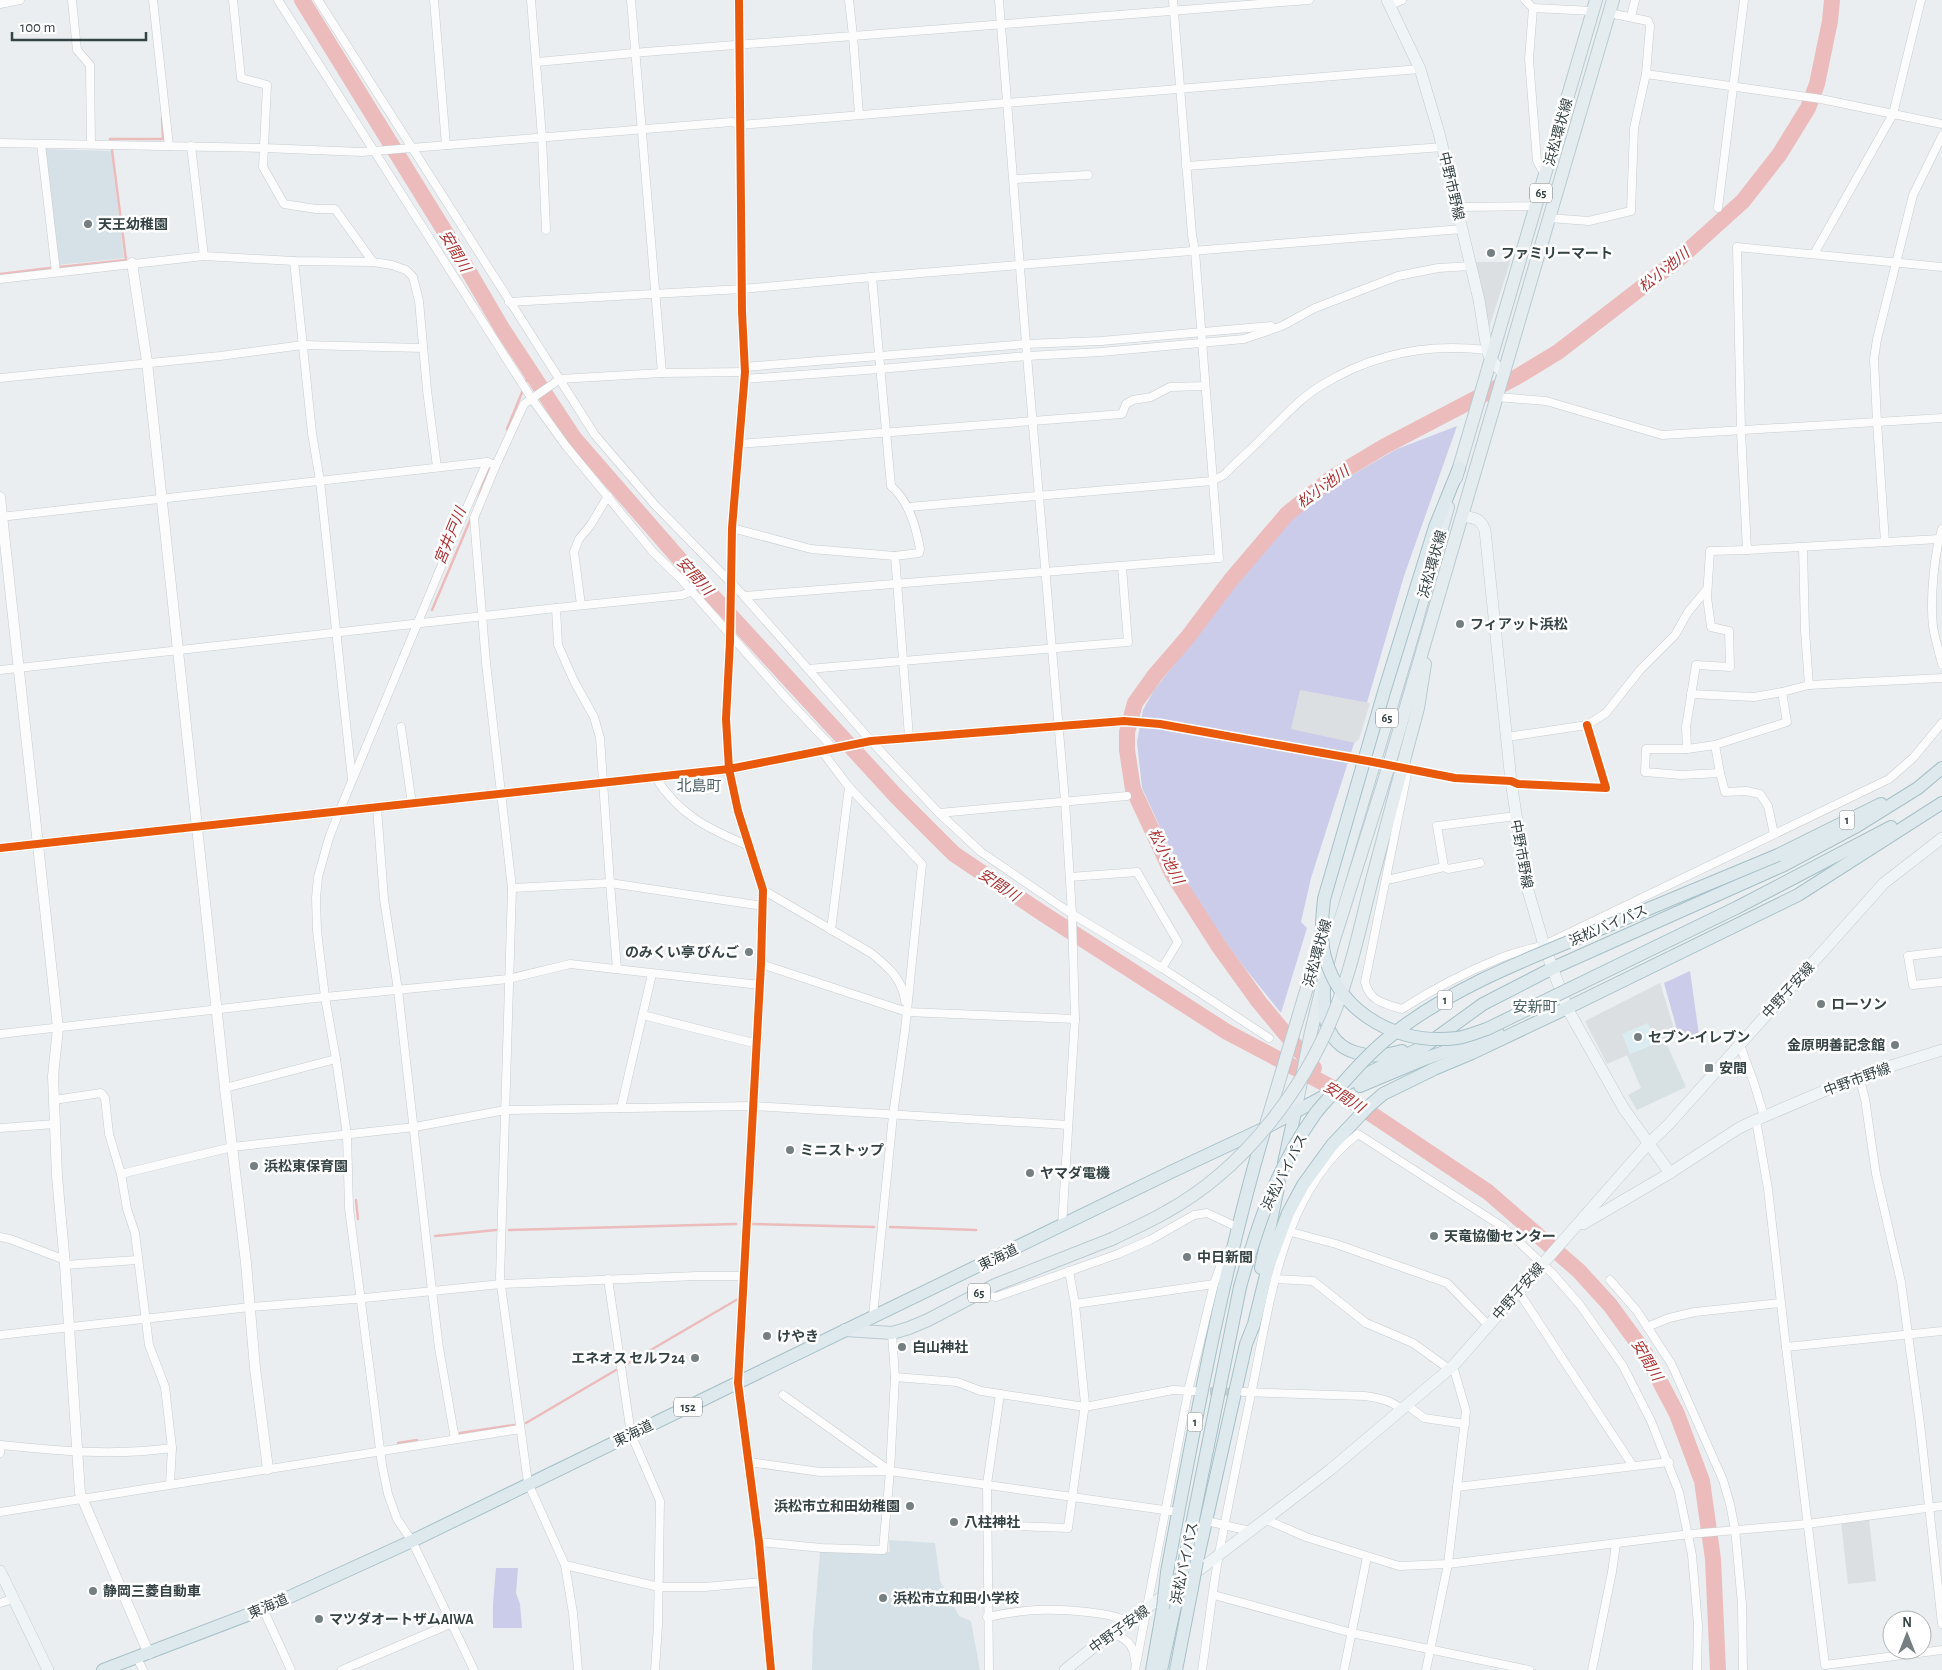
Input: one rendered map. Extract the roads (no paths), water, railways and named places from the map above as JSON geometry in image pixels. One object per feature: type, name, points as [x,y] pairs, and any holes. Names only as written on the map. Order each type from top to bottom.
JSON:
[{"type":"highway","points":[[1459,468],[1435,526],[1381,701],[1324,899],[1321,926],[1325,958],[1344,994],[1356,1008],[1376,1024],[1420,1039],[1458,1038],[1487,1029],[1738,908],[1942,802]]},
{"type":"highway","points":[[1918,788],[1942,768]]},
{"type":"highway","name":"浜松バイパス","points":[[1160,1670],[1184,1564],[1240,1287],[1256,1231],[1270,1194],[1289,1154],[1316,1113],[1361,1063],[1388,1038],[1423,1013],[1453,995],[1513,965],[1778,855],[1872,808],[1942,778]]},
{"type":"highway","name":"1","points":[[1152,1670],[1166,1572],[1204,1373],[1237,1227],[1265,1128],[1362,1081],[1425,1046],[1483,1004],[1553,968],[1784,865],[1857,826],[1918,788]]},
{"type":"highway","name":"浜松バイパス","points":[[1176,1670],[1197,1561],[1246,1344],[1254,1324],[1268,1267],[1288,1213],[1318,1162],[1352,1131],[1383,1094],[1567,1008],[1798,896],[1942,802]]},
{"type":"highway","name":"1","points":[[1324,982],[1326,1020],[1332,1035],[1339,1044],[1358,1054],[1382,1056],[1402,1051],[1445,1031]]},
{"type":"highway","name":"1","points":[[1362,1081],[1567,1008]]},
{"type":"highway","name":"1","points":[[1246,1344],[1268,1230],[1295,1112]]},
{"type":"highway","name":"東海道","points":[[103,1670],[263,1609],[412,1541],[528,1483],[1265,1128]]},
{"type":"highway","name":"1","points":[[1218,1150],[1229,1152],[1244,1162],[1246,1172],[1245,1196]]},
{"type":"highway","name":"1","points":[[1181,1670],[1185,1623]]},
{"type":"main road","name":"浜松環状線","points":[[1295,1112],[1311,1032],[1332,946],[1399,767],[1418,708],[1433,610],[1498,396],[1613,0]]},
{"type":"main road","name":"中野市野線","points":[[1388,3],[1420,68],[1457,207],[1479,300],[1489,355]]},
{"type":"main road","name":"浜松環状線","points":[[1265,1128],[1373,762],[1415,627],[1484,385],[1489,355],[1537,206],[1595,5]]},
{"type":"main road","points":[[1489,355],[1504,374]]},
{"type":"main road","name":"中野市野線","points":[[1462,516],[1476,518],[1482,522],[1485,530],[1510,781],[1527,887],[1544,945],[1567,1008],[1624,1110],[1670,1173]]},
{"type":"main road","name":"65","points":[[845,1330],[892,1333],[928,1320],[978,1293],[1112,1239],[1167,1212],[1200,1190],[1245,1151],[1290,1096],[1315,1053],[1336,1008],[1372,880],[1399,767]]},
{"type":"main road","name":"中野子安線","points":[[1065,1670],[1267,1520],[1330,1470],[1451,1368],[1648,1144],[1669,1124],[1884,883],[1942,838]]},
{"type":"main road","name":"中野市野線","points":[[1571,1231],[1670,1173],[1700,1152],[1760,1118],[1859,1076],[1942,1050]]},
{"type":"main road","points":[[0,1571],[48,1670]]},
{"type":"street","points":[[0,4],[20,0]]},
{"type":"street","points":[[72,0],[77,50],[90,65],[91,144]]},
{"type":"street","points":[[153,0],[169,146]]},
{"type":"street","points":[[233,0],[241,78],[267,85],[263,167],[284,204],[316,209],[335,209],[373,262]]},
{"type":"street","points":[[278,0],[526,389],[566,446],[653,552],[681,579],[690,592],[730,633],[786,699],[833,748]]},
{"type":"street","points":[[318,0],[558,380],[595,435],[655,505],[731,586],[744,596],[871,741],[939,812],[981,852],[1072,914],[1162,968],[1269,1038]]},
{"type":"street","points":[[434,0],[446,145]]},
{"type":"street","points":[[531,0],[542,137],[546,230]]},
{"type":"street","points":[[631,0],[662,373]]},
{"type":"street","points":[[739,0],[744,373],[732,528],[726,719],[729,769],[738,811],[763,890],[763,906],[738,1383],[759,1542],[771,1670]]},
{"type":"street","points":[[849,0],[859,114]]},
{"type":"street","points":[[999,0],[1026,356],[1040,496],[1057,725],[1065,801],[1072,914],[1075,1019],[1062,1226]]},
{"type":"street","points":[[744,596],[1219,558],[1173,0]]},
{"type":"street","points":[[537,62],[1309,0]]},
{"type":"street","points":[[1388,3],[1402,0]]},
{"type":"street","points":[[1525,0],[1534,8],[1595,5]]},
{"type":"street","points":[[1631,17],[1635,0]]},
{"type":"street","points":[[1718,208],[1744,0]]},
{"type":"street","points":[[1814,254],[1893,114],[1921,0]]},
{"type":"street","points":[[1534,8],[1529,65],[1537,161],[1546,176]]},
{"type":"street","points":[[1549,218],[1589,221],[1631,211],[1634,128],[1646,74],[1650,26],[1648,21],[1609,13]]},
{"type":"street","points":[[0,143],[191,146],[342,152],[375,151],[732,122],[740,124],[1420,68]]},
{"type":"street","points":[[1646,74],[1807,96],[1942,124]]},
{"type":"street","points":[[1885,542],[1874,360],[1877,339],[1913,195],[1942,136]]},
{"type":"street","points":[[41,144],[56,272]]},
{"type":"street","points":[[191,146],[204,256]]},
{"type":"street","points":[[1186,166],[1442,147]]},
{"type":"street","points":[[1014,179],[1088,175]]},
{"type":"street","points":[[1457,207],[1537,206]]},
{"type":"street","points":[[509,302],[742,288],[1462,229]]},
{"type":"street","points":[[1747,550],[1741,431],[1737,247],[1942,267]]},
{"type":"street","points":[[0,279],[204,256],[294,261],[373,262],[392,265],[406,270],[413,277],[419,301],[436,467]]},
{"type":"street","points":[[294,261],[352,780]]},
{"type":"street","points":[[132,264],[147,362],[255,1368],[268,1469]]},
{"type":"street","points":[[578,1670],[573,1613],[565,1565],[528,1483],[502,1284],[508,979],[512,888],[486,663],[474,518],[524,404],[558,380],[662,373],[744,373],[880,369],[1244,339],[1282,326],[1315,308],[1398,276],[1438,268],[1471,266]]},
{"type":"street","points":[[732,528],[811,550],[895,556],[919,553],[920,549],[908,506],[900,493],[891,486],[872,277]]},
{"type":"street","points":[[744,373],[879,357],[1026,344],[1101,341],[1200,331],[1282,326]]},
{"type":"street","points":[[0,378],[220,356],[303,345],[423,348]]},
{"type":"street","points":[[908,506],[1212,481],[1224,475],[1284,415],[1320,386],[1348,370],[1394,354],[1421,349],[1469,348],[1489,355]]},
{"type":"street","points":[[739,444],[1122,414],[1126,404],[1133,400],[1151,397],[1170,387],[1205,386]]},
{"type":"street","points":[[1498,396],[1546,401],[1662,435],[1942,418]]},
{"type":"street","points":[[474,1670],[450,1624],[412,1541],[397,1518],[388,1494],[349,1208],[347,1135],[325,997],[317,931],[316,898],[322,859],[339,812],[487,462]]},
{"type":"street","points":[[1,517],[436,467],[487,462],[496,465]]},
{"type":"street","points":[[581,605],[574,552],[578,539],[590,526],[608,496]]},
{"type":"street","points":[[0,497],[58,1028],[54,1076],[57,1176],[70,1328],[76,1452],[80,1493],[143,1656],[143,1670]]},
{"type":"street","points":[[1942,529],[1934,582],[1933,614],[1936,641],[1942,664]]},
{"type":"street","points":[[1687,749],[1686,727],[1696,665],[1730,667],[1729,631],[1711,627],[1707,590],[1710,551],[1939,539]]},
{"type":"street","points":[[1803,547],[1805,631],[1809,685]]},
{"type":"street","points":[[895,556],[909,737]]},
{"type":"street","points":[[808,669],[1128,642],[1122,567]]},
{"type":"street","points":[[1507,737],[1587,725],[1606,713],[1640,670],[1675,635],[1688,612],[1707,590]]},
{"type":"street","points":[[0,670],[682,595],[690,592]]},
{"type":"street","points":[[556,608],[558,646],[574,681],[594,717],[600,738],[617,969]]},
{"type":"street","points":[[1933,614],[1942,614]]},
{"type":"street","points":[[1691,694],[1754,697],[1809,685],[1942,678]]},
{"type":"street","points":[[1720,772],[1681,775],[1645,772],[1646,749],[1687,749],[1715,745],[1788,722],[1782,692]]},
{"type":"street","points":[[0,848],[729,769],[871,741],[1124,721],[1139,721],[1455,778],[1510,781],[1518,784],[1606,788],[1587,725]]},
{"type":"street","points":[[1399,767],[1387,880],[1365,982],[1367,992],[1375,1000],[1402,1009],[1496,960],[1544,945],[1889,779],[1913,758],[1942,723]]},
{"type":"street","points":[[402,727],[412,804]]},
{"type":"street","points":[[1715,745],[1725,792],[1746,791],[1760,794],[1768,806],[1774,834]]},
{"type":"street","points":[[821,750],[849,787],[922,864],[907,1012],[893,1115],[873,1316]]},
{"type":"street","points":[[655,777],[667,796],[689,816],[718,833],[749,846]]},
{"type":"street","points":[[832,930],[849,787]]},
{"type":"street","points":[[939,812],[1126,796]]},
{"type":"street","points":[[377,808],[384,899],[398,990],[432,1291],[455,1439]]},
{"type":"street","points":[[1444,867],[1436,826],[1516,816]]},
{"type":"street","points":[[1387,880],[1444,867],[1448,869],[1480,863]]},
{"type":"street","points":[[1070,877],[1137,872],[1178,942],[1162,968]]},
{"type":"street","points":[[512,888],[610,883],[763,906]]},
{"type":"street","points":[[763,890],[870,953],[886,966],[897,978],[905,994],[907,1012]]},
{"type":"street","points":[[1942,952],[1908,956],[1913,985],[1942,982]]},
{"type":"street","points":[[0,1034],[325,997],[508,979],[570,964],[760,985]]},
{"type":"street","points":[[761,964],[907,1012],[1075,1019]]},
{"type":"street","points":[[621,1108],[652,974]]},
{"type":"street","points":[[643,1015],[756,1044]]},
{"type":"street","points":[[1740,1045],[1754,1083],[1760,1118],[1780,1303],[1825,1668],[1942,1650]]},
{"type":"street","points":[[225,1088],[336,1058]]},
{"type":"street","points":[[1859,1076],[1865,1099],[1876,1174],[1901,1282],[1930,1508],[1942,1624]]},
{"type":"street","points":[[54,1100],[101,1093],[105,1098],[109,1134],[121,1174],[127,1209],[135,1232],[149,1345],[165,1387],[172,1448],[170,1484]]},
{"type":"street","points":[[121,1174],[232,1147],[414,1127],[505,1110],[753,1106],[1068,1125]]},
{"type":"street","points":[[0,1128],[55,1124]]},
{"type":"street","points":[[1202,1670],[1219,1555],[1260,1344],[1275,1279],[1302,1204],[1313,1185],[1352,1131],[1503,1227],[1543,1262],[1580,1304],[1622,1366],[1651,1421],[1680,1492],[1690,1534],[1697,1616],[1698,1670]]},
{"type":"street","points":[[978,1293],[996,1297],[1118,1254],[1194,1215],[1207,1213],[1220,1217],[1237,1227]]},
{"type":"street","points":[[1291,1232],[1336,1244],[1447,1283],[1488,1325]]},
{"type":"street","points":[[0,1237],[10,1239],[65,1262],[138,1260]]},
{"type":"street","points":[[1135,1670],[1214,1284],[1222,1261],[1233,1244]]},
{"type":"street","points":[[988,1525],[1068,1528],[1085,1407],[1075,1304],[1069,1271]]},
{"type":"street","points":[[0,1335],[250,1308],[502,1284],[743,1276]]},
{"type":"street","points":[[608,1279],[631,1434],[660,1501],[659,1587],[655,1670]]},
{"type":"street","points":[[1275,1279],[1313,1281],[1366,1323],[1413,1343],[1451,1368],[1466,1412],[1448,1564],[1426,1670]]},
{"type":"street","points":[[1610,1280],[1637,1311],[1672,1365],[1723,1480],[1730,1504],[1734,1529],[1742,1604],[1743,1670]]},
{"type":"street","points":[[1075,1304],[1214,1284]]},
{"type":"street","points":[[1518,1291],[1633,1466]]},
{"type":"street","points":[[1647,1327],[1669,1318],[1695,1312],[1780,1303]]},
{"type":"street","points":[[1786,1348],[1942,1331]]},
{"type":"street","points":[[759,1542],[822,1548],[883,1550],[890,1472],[895,1376],[892,1333]]},
{"type":"street","points":[[895,1376],[957,1382],[981,1392],[1085,1407],[1172,1390],[1191,1390]]},
{"type":"street","points":[[1243,1392],[1383,1398],[1424,1418],[1464,1424]]},
{"type":"street","points":[[989,1670],[986,1484],[1000,1394]]},
{"type":"street","points":[[783,1395],[890,1472]]},
{"type":"street","points":[[0,1512],[520,1429]]},
{"type":"street","points":[[0,1453],[1,1445],[76,1452],[142,1452],[172,1448]]},
{"type":"street","points":[[749,1462],[820,1472],[890,1472],[1169,1510]]},
{"type":"street","points":[[1457,1488],[1669,1462]]},
{"type":"street","points":[[1267,1520],[1306,1537],[1399,1566],[1448,1564],[1734,1529],[1807,1524],[1942,1506]]},
{"type":"street","points":[[1211,1522],[1250,1531]]},
{"type":"street","points":[[1592,1670],[1616,1544]]},
{"type":"street","points":[[1344,1670],[1367,1557]]},
{"type":"street","points":[[565,1565],[659,1587],[704,1587],[763,1582]]},
{"type":"street","points":[[1214,1595],[1352,1633],[1529,1670]]},
{"type":"street","points":[[0,1602],[14,1599]]},
{"type":"street","points":[[263,1609],[291,1670]]},
{"type":"street","points":[[987,1617],[1017,1611],[1048,1609],[1116,1616],[1128,1622]]},
{"type":"street","points":[[342,1670],[450,1624]]},
{"type":"street","points":[[1111,1634],[1122,1637],[1132,1645],[1135,1670]]},
{"type":"waterway","name":"安間川","points":[[302,0],[452,243],[503,330],[574,438],[696,578],[896,796],[954,854],[1227,1032],[1331,1087],[1488,1192],[1579,1271],[1610,1305],[1645,1353],[1677,1414],[1702,1481],[1713,1559],[1718,1670]]},
{"type":"waterway","name":"松小池川","points":[[1314,1068],[1259,1002],[1218,945],[1172,873],[1133,789],[1127,750],[1127,732],[1135,703],[1230,581],[1287,514],[1333,477],[1385,446],[1515,378],[1558,352],[1680,258],[1743,201],[1779,155],[1808,108],[1817,84],[1830,21],[1832,0]]},
{"type":"waterway","points":[[110,139],[163,139],[162,118]]},
{"type":"waterway","points":[[59,267],[126,260],[112,150]]},
{"type":"waterway","points":[[0,274],[50,268]]},
{"type":"waterway","name":"宮井戸川","points":[[525,385],[530,370]]},
{"type":"waterway","name":"宮井戸川","points":[[507,429],[523,390]]},
{"type":"waterway","name":"宮井戸川","points":[[479,497],[488,470]]},
{"type":"waterway","name":"宮井戸川","points":[[432,610],[471,518]]},
{"type":"waterway","name":"宮井戸川","points":[[356,1200],[358,1219]]},
{"type":"waterway","points":[[509,1230],[736,1224]]},
{"type":"waterway","points":[[752,1224],[874,1227]]},
{"type":"waterway","points":[[890,1227],[976,1230]]},
{"type":"waterway","points":[[435,1236],[496,1230]]},
{"type":"waterway","points":[[625,1365],[738,1299]]},
{"type":"waterway","points":[[526,1423],[616,1370]]},
{"type":"waterway","points":[[460,1433],[514,1425]]},
{"type":"waterway","points":[[398,1443],[417,1440]]},
{"type":"tunnel","points":[[1198,1391],[1237,1392]]},
{"type":"place","name":"天王幼稚園","points":[[88,224]]},
{"type":"place","name":"ファミリーマート","points":[[1491,253]]},
{"type":"place","name":"フィアット浜松","points":[[1460,624]]},
{"type":"place","name":"のみくい亭 びんご","points":[[749,952]]},
{"type":"place","name":"ローソン","points":[[1821,1004]]},
{"type":"place","name":"セブン-イレブン","points":[[1638,1037]]},
{"type":"place","name":"金原明善記念館","points":[[1895,1045]]},
{"type":"place","name":"安間","points":[[1709,1068]]},
{"type":"place","name":"ミニストップ","points":[[790,1150]]},
{"type":"place","name":"浜松東保育園","points":[[254,1166]]},
{"type":"place","name":"ヤマダ電機","points":[[1030,1173]]},
{"type":"place","name":"天竜協働センター","points":[[1434,1236]]},
{"type":"place","name":"中日新聞","points":[[1187,1257]]},
{"type":"place","name":"けやき","points":[[767,1336]]},
{"type":"place","name":"白山神社","points":[[902,1347]]},
{"type":"place","name":"エネオス セルフ24","points":[[695,1358]]},
{"type":"place","name":"浜松市立和田幼稚園","points":[[910,1506]]},
{"type":"place","name":"八柱神社","points":[[954,1522]]},
{"type":"place","name":"静岡三菱自動車","points":[[93,1591]]},
{"type":"place","name":"浜松市立和田小学校","points":[[883,1598]]},
{"type":"place","name":"マツダオートザムAIWA","points":[[319,1619]]},
{"type":"district","name":"北島町","points":[[699,786]]},
{"type":"district","name":"安新町","points":[[1535,1007]]}]
